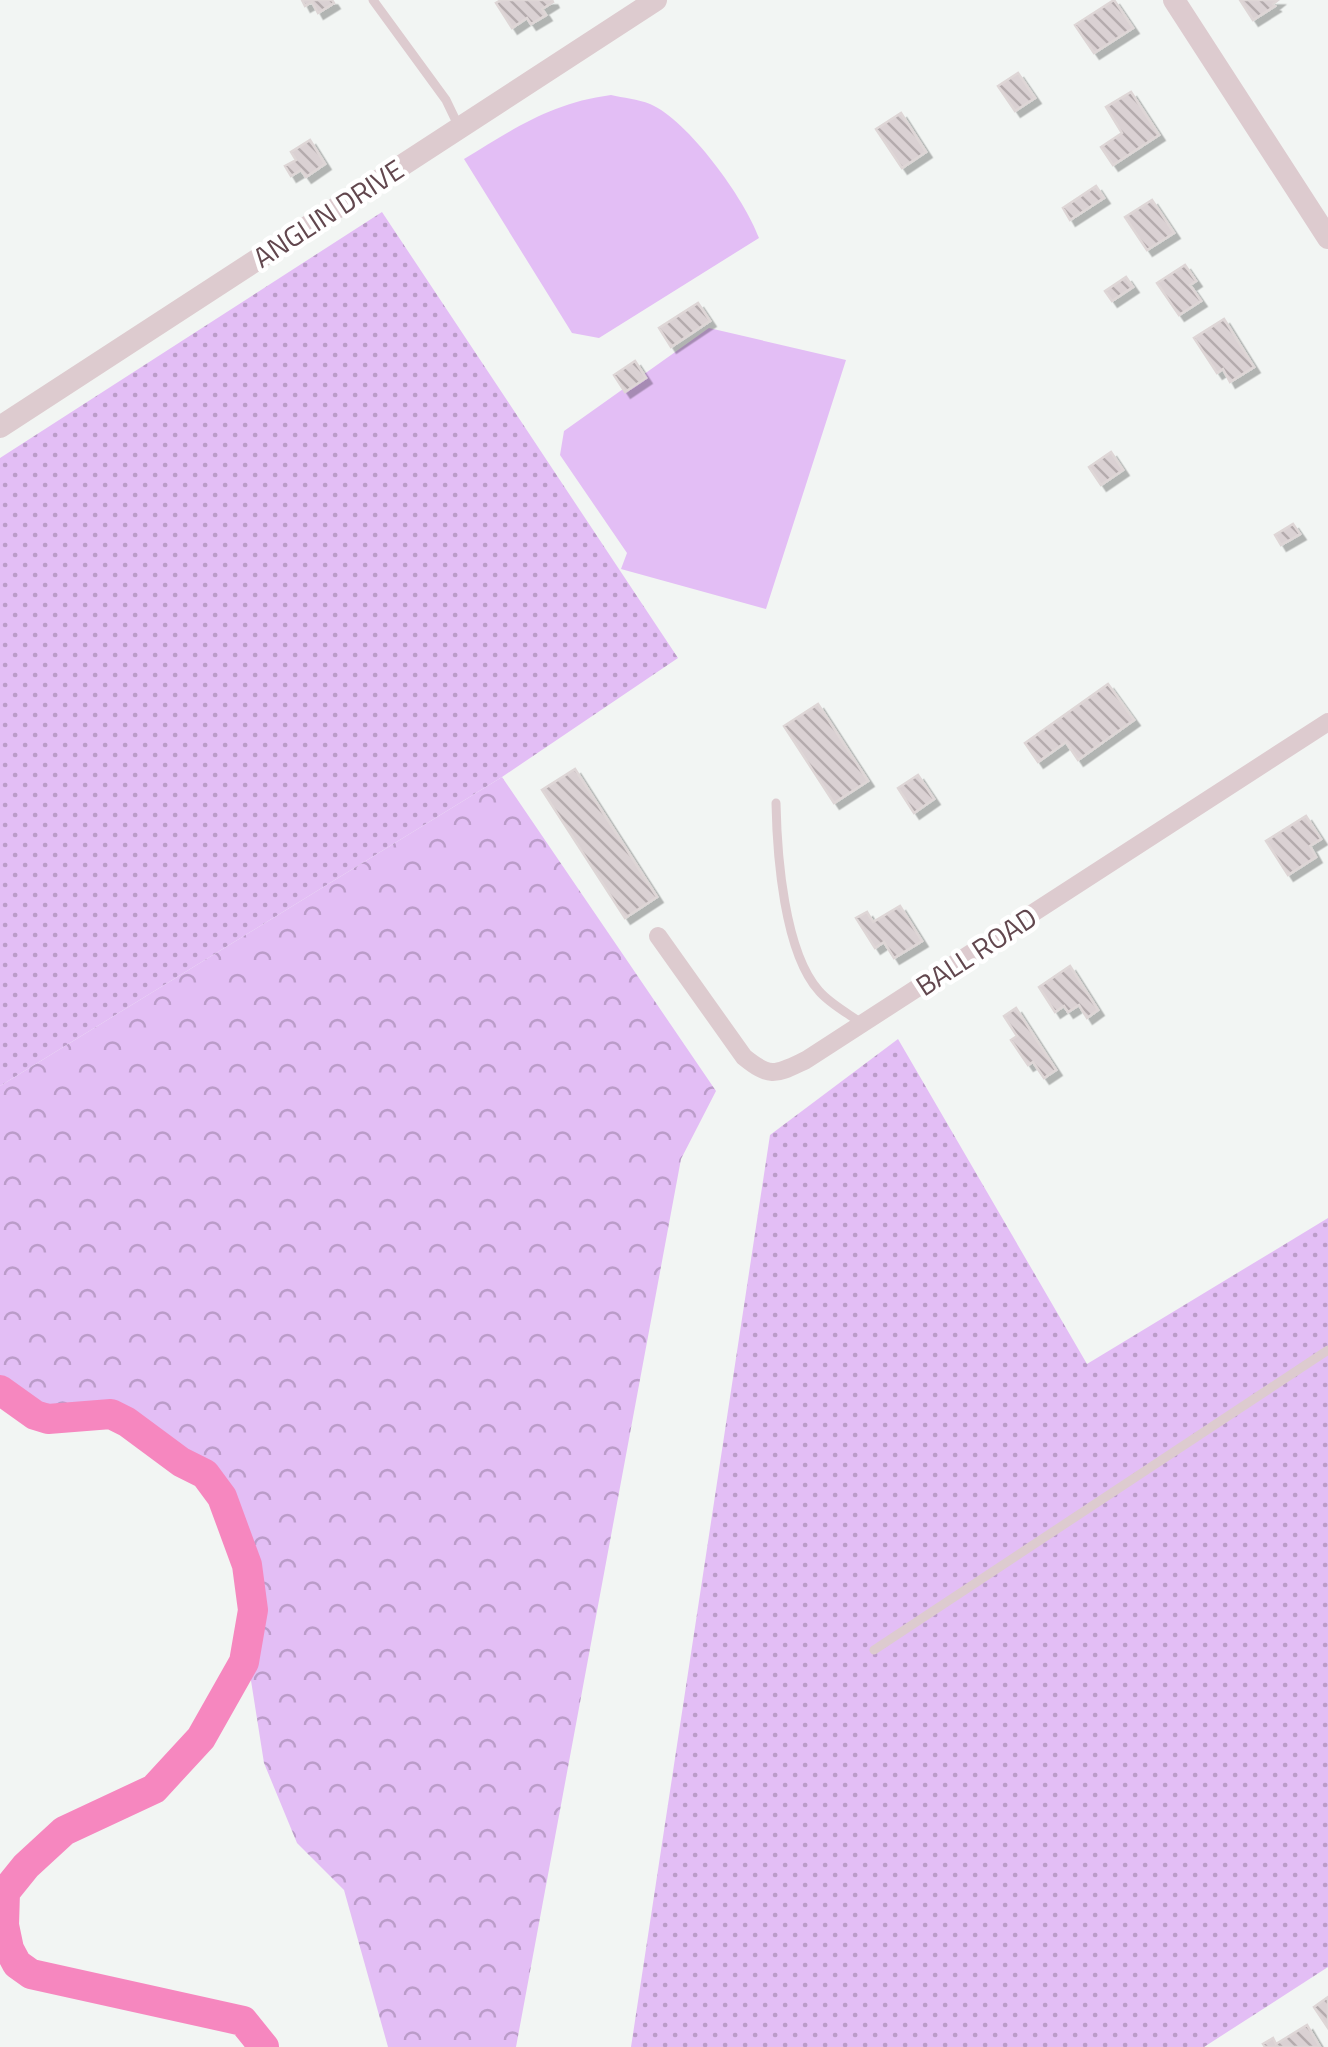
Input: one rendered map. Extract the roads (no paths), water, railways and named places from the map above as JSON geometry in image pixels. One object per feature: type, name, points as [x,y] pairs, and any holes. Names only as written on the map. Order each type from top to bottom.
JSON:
[{"type":"street","name":"ANGLIN DRIVE","points":[[0,427],[656,0]]},
{"type":"street","points":[[1174,0],[1328,238]]},
{"type":"street","name":"BALL ROAD","points":[[658,936],[744,1057],[762,1072],[779,1072],[863,1024],[1328,722]]},
{"type":"lane","points":[[373,0],[446,100],[460,128]]},
{"type":"lane","points":[[776,804],[778,866],[801,962],[819,992],[863,1024]]},
{"type":"lane","points":[[874,1650],[1328,1350]]},
{"type":"waterway","points":[[0,1390],[35,1415],[48,1419],[111,1414],[205,1474],[222,1497],[247,1565],[253,1610],[244,1662],[201,1738],[154,1789],[64,1831],[5,1892],[4,1925],[9,1949],[17,1964],[31,1974],[243,2021],[264,2047]]}]
